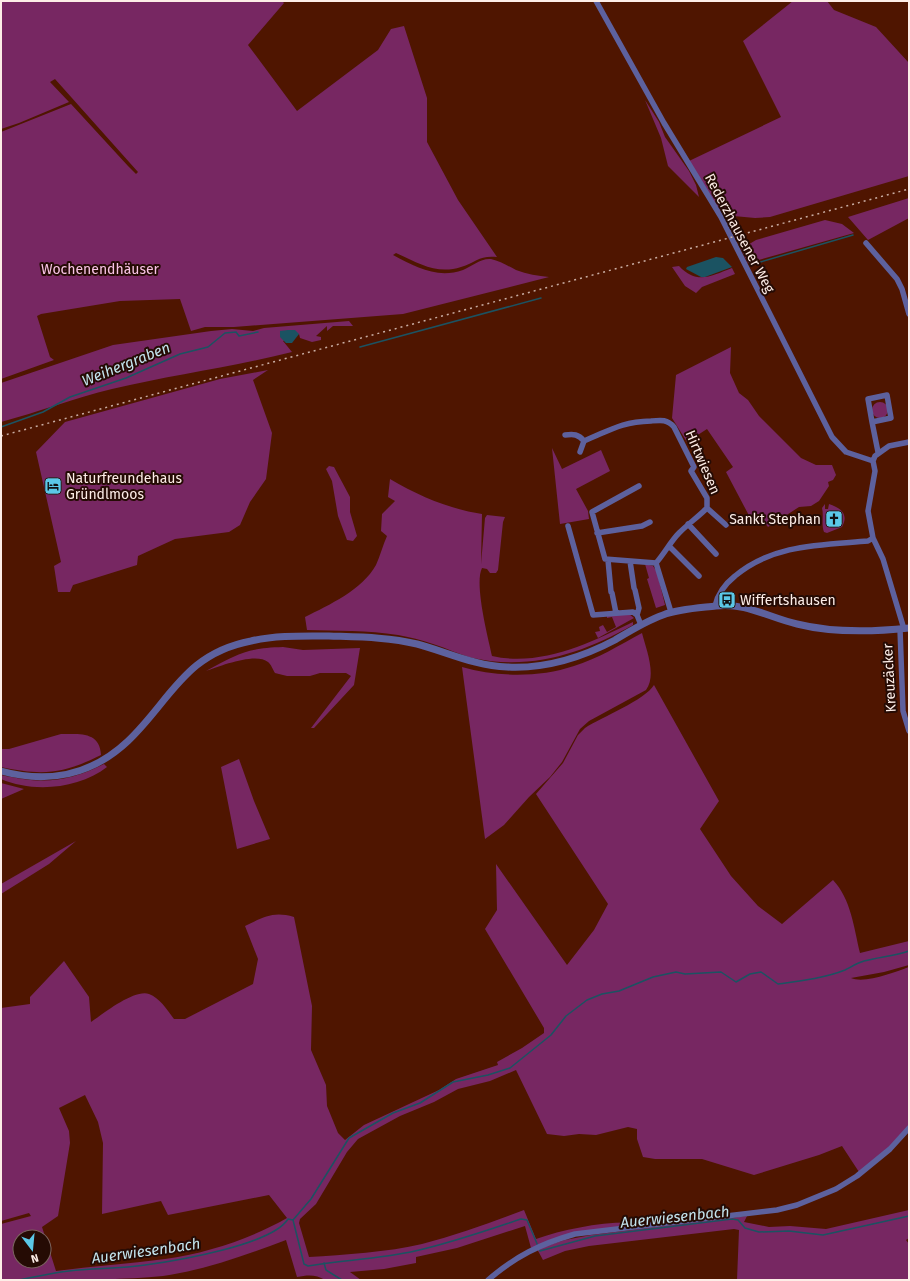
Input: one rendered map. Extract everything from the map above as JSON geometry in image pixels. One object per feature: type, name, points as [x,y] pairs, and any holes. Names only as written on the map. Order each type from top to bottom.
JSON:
[{"type":"street","name":"Rederzhausener Weg","points":[[596,1],[664,123],[721,217],[832,437],[846,452],[873,461]]},
{"type":"street","points":[[866,243],[897,279],[902,289],[909,314]]},
{"type":"street","points":[[872,422],[891,418],[887,395],[868,399],[872,422],[878,452]]},
{"type":"street","name":"Hirtwiesen","points":[[584,441],[619,425],[631,422],[663,420],[670,422],[674,427],[694,467],[691,471],[707,498],[707,508],[695,521],[688,524],[677,534],[670,547],[656,563]]},
{"type":"street","points":[[565,435],[575,434],[580,436],[584,441],[580,452]]},
{"type":"street","points":[[904,629],[883,559],[873,538],[868,511],[875,472],[873,461],[878,452],[899,443],[909,442]]},
{"type":"street","points":[[616,613],[608,560],[604,557],[592,512],[640,486]]},
{"type":"street","name":"Hirtwiesen","points":[[707,508],[726,525]]},
{"type":"street","points":[[597,533],[642,526],[650,522]]},
{"type":"street","points":[[688,524],[716,554]]},
{"type":"street","points":[[568,526],[593,615],[633,612],[637,615],[641,625]]},
{"type":"street","points":[[715,606],[719,594],[732,579],[756,561],[791,548],[818,544],[868,541],[873,538]]},
{"type":"street","points":[[670,547],[699,576]]},
{"type":"street","points":[[608,560],[656,563],[672,612]]},
{"type":"street","points":[[630,561],[634,589],[639,608],[637,615]]},
{"type":"street","name":"Kreuzäcker","points":[[1,771],[26,777],[45,778],[83,770],[94,765],[109,756],[128,741],[189,671],[212,655],[231,646],[250,641],[296,636],[379,638],[416,644],[491,666],[513,667],[560,663],[590,653],[641,625],[672,612],[725,605],[750,609],[794,624],[814,628],[851,631],[904,629],[903,711],[908,728]]},
{"type":"street","points":[[488,1280],[513,1260],[532,1249],[545,1243],[575,1234],[776,1210],[810,1200],[836,1189],[868,1168],[909,1128]]},
{"type":"green space","name":"Wochenendhäuser","points":[[1,1],[282,1],[284,3],[248,45],[297,111],[378,50],[391,29],[404,26],[427,98],[427,142],[458,200],[497,257],[486,257],[461,267],[444,270],[428,267],[396,253],[393,255],[410,264],[435,272],[444,273],[463,270],[480,261],[491,259],[532,275],[549,277],[403,314],[234,327],[205,327],[191,331],[180,299],[120,301],[41,314],[37,316],[50,357],[54,360],[1,379],[1,132],[71,104],[128,166],[136,174],[138,172],[55,79],[50,82],[69,102],[1,129]]},
{"type":"green space","points":[[793,1],[827,1],[834,10],[876,27],[909,63],[909,176],[770,217],[755,218],[723,215],[689,161],[781,117],[743,41]]},
{"type":"green space","points":[[645,100],[659,122],[665,137],[689,171],[696,185],[699,197],[668,166],[661,138]]},
{"type":"green space","points":[[909,198],[909,218],[868,240],[848,217]]},
{"type":"green space","points":[[825,220],[842,224],[854,233],[748,263],[741,249],[756,240]]},
{"type":"green space","points":[[679,266],[686,272],[698,277],[711,276],[732,268],[735,274],[702,287],[696,293],[685,286],[672,267]]},
{"type":"green space","points":[[349,321],[353,326],[333,326],[327,331],[327,326],[316,336],[321,337],[321,340],[312,342],[300,338],[299,334],[283,341],[292,352],[112,389],[1,422],[1,383],[113,345],[211,331],[232,329],[253,331],[264,328]]},
{"type":"green space","points":[[731,347],[730,373],[739,393],[748,400],[759,416],[801,458],[816,465],[832,465],[836,475],[833,480],[828,482],[829,486],[819,501],[811,506],[799,507],[768,527],[765,523],[754,525],[726,472],[733,467],[707,429],[687,442],[672,418],[676,375]]},
{"type":"green space","points":[[268,370],[253,380],[272,433],[266,479],[250,502],[240,525],[229,532],[175,539],[138,556],[137,565],[73,585],[70,592],[58,592],[54,566],[61,562],[36,452],[65,422],[220,379]]},
{"type":"green space","points":[[880,402],[886,404],[888,410],[886,416],[880,418],[874,416],[872,410],[874,404]]},
{"type":"green space","points":[[552,448],[562,469],[601,450],[610,471],[576,489],[588,511],[589,519],[560,524]]},
{"type":"green space","points":[[329,466],[334,467],[350,497],[350,512],[357,536],[353,541],[347,540],[338,516],[332,481],[326,469]]},
{"type":"green space","points":[[390,479],[434,501],[458,509],[482,514],[481,564],[485,518],[487,515],[505,517],[503,522],[498,570],[496,573],[490,573],[487,569],[482,568],[480,576],[482,611],[492,656],[510,659],[547,656],[600,638],[633,622],[633,625],[595,644],[576,651],[536,661],[515,662],[473,658],[424,641],[387,633],[307,630],[305,617],[334,602],[354,589],[370,574],[376,565],[387,536],[381,531],[382,514],[395,501],[388,497]]},
{"type":"green space","points":[[825,504],[825,509],[828,509],[829,504],[837,507],[843,512],[845,518],[842,527],[827,533],[824,532],[823,526],[822,508]]},
{"type":"green space","points":[[645,564],[653,566],[657,572],[665,605],[656,608],[647,579],[649,578]]},
{"type":"green space","points":[[629,614],[634,618],[598,638],[595,632],[600,631],[599,627],[603,625],[607,632],[616,627],[612,617],[607,618],[607,615]]},
{"type":"green space","points":[[642,633],[651,670],[651,677],[646,690],[589,721],[580,729],[562,762],[550,777],[529,797],[504,825],[485,839],[462,667],[489,673],[503,674],[518,675],[546,673],[591,660]]},
{"type":"green space","points":[[283,647],[303,650],[360,648],[354,685],[314,728],[311,728],[351,676],[346,673],[320,673],[310,676],[287,676],[275,673],[268,662],[255,658],[238,661],[206,671],[243,653],[260,649]]},
{"type":"green space","points":[[654,685],[719,801],[700,829],[731,876],[758,906],[782,924],[833,880],[844,896],[848,905],[854,924],[860,953],[909,941],[909,965],[884,972],[851,978],[864,980],[909,967],[909,1125],[889,1147],[859,1172],[842,1146],[819,1155],[754,1175],[702,1159],[655,1159],[643,1157],[637,1139],[637,1129],[628,1127],[596,1135],[579,1134],[564,1136],[547,1134],[516,1070],[490,1081],[458,1089],[434,1102],[400,1116],[358,1139],[347,1152],[316,1204],[300,1219],[299,1223],[309,1257],[409,1247],[448,1237],[524,1210],[536,1239],[562,1231],[606,1224],[647,1224],[581,1232],[531,1248],[525,1226],[457,1248],[416,1257],[416,1263],[384,1269],[350,1272],[361,1280],[325,1280],[311,1276],[297,1277],[286,1240],[210,1266],[163,1276],[143,1278],[62,1280],[1,1280],[1,1224],[31,1216],[29,1213],[1,1221],[1,1008],[30,1004],[30,997],[64,961],[89,997],[91,1022],[119,1003],[135,995],[143,993],[157,998],[174,1019],[185,1019],[253,984],[258,959],[245,926],[274,915],[287,915],[294,917],[312,1006],[311,1050],[326,1085],[327,1106],[338,1133],[345,1140],[364,1125],[439,1090],[456,1079],[498,1065],[497,1062],[522,1048],[544,1033],[544,1028],[485,929],[497,910],[496,864],[567,965],[594,930],[608,904],[536,794],[563,763],[578,735],[585,728],[642,696]],"holes":[[[85,1095],[98,1122],[103,1143],[102,1214],[161,1201],[168,1215],[269,1195],[287,1218],[243,1239],[212,1249],[181,1256],[151,1261],[56,1271],[52,1258],[52,1269],[12,1269],[12,1229],[43,1229],[42,1227],[58,1216],[70,1143],[69,1131],[59,1108]]]},
{"type":"green space","points":[[61,734],[81,734],[93,738],[100,747],[101,755],[64,770],[52,772],[29,772],[1,767],[1,749],[9,749]]},
{"type":"green space","points":[[239,759],[270,839],[237,849],[221,767]]},
{"type":"green space","points":[[104,764],[107,767],[96,774],[70,784],[41,787],[27,786],[1,779],[1,775],[29,780],[54,780],[78,775]]},
{"type":"green space","points":[[1,783],[24,789],[1,799]]},
{"type":"green space","points":[[76,841],[49,864],[1,894],[1,884]]},
{"type":"green space","points":[[909,1210],[909,1238],[906,1240],[909,1244],[909,1280],[737,1280],[739,1230],[734,1229],[589,1246],[565,1251],[543,1260],[537,1249],[565,1240],[591,1235],[747,1216],[744,1222],[769,1227],[790,1226],[826,1229]]},
{"type":"water","points":[[716,257],[723,258],[732,267],[705,277],[701,277],[686,269],[687,267]]},
{"type":"water","points":[[295,330],[299,334],[292,343],[286,343],[280,337],[280,331]]},
{"type":"waterway","points":[[750,265],[853,235]]},
{"type":"waterway","points":[[360,347],[541,298]]},
{"type":"waterway","name":"Weihergraben","points":[[1,427],[43,412],[70,397],[126,378],[180,354],[208,347],[225,333],[236,332],[239,336],[258,332]]},
{"type":"waterway","name":"Auerwiesenbach","points":[[18,1280],[69,1271],[117,1268],[178,1260],[222,1250],[263,1237],[278,1228],[288,1219],[293,1220],[311,1199],[349,1138],[393,1113],[420,1103],[453,1082],[488,1075],[510,1068],[551,1035],[566,1016],[587,1000],[602,994],[619,991],[653,977],[676,972],[685,974],[721,972],[736,982],[750,974],[761,972],[778,984],[795,982],[829,975],[845,970],[864,961],[909,951]]},
{"type":"waterway","name":"Auerwiesenbach","points":[[539,1248],[540,1251],[595,1236],[732,1219],[738,1220],[745,1228],[759,1232],[789,1231],[823,1235],[909,1216]]},
{"type":"waterway","name":"Auerwiesenbach","points":[[293,1220],[304,1264],[308,1266],[388,1256],[415,1251],[455,1241],[521,1219],[527,1220],[538,1246]]},
{"type":"waterway","points":[[324,1263],[326,1270],[342,1280]]},
{"type":"railway","points":[[1,436],[909,189]]},
{"type":"place","name":"Naturfreundehaus Gründlmoos","points":[[53,486]]},
{"type":"place","name":"Sankt Stephan","points":[[834,519]]},
{"type":"place","name":"Wiffertshausen","points":[[727,600]]}]
